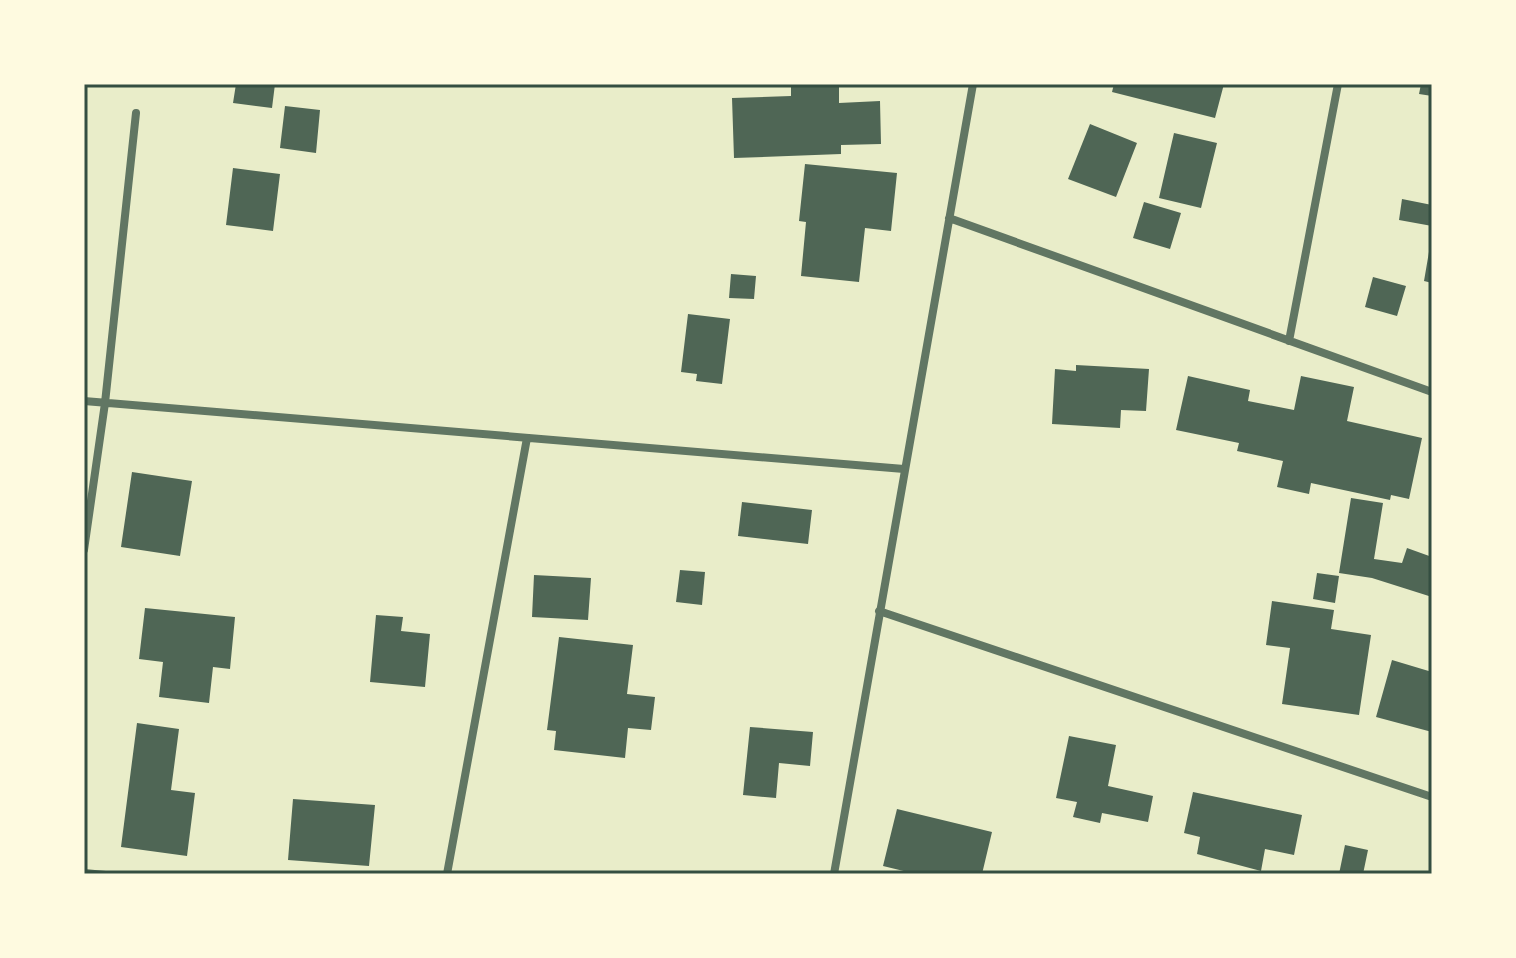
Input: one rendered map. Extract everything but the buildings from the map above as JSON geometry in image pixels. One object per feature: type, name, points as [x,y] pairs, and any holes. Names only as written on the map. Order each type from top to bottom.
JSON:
[{"type":"street","points":[[834,874],[973,84]]},
{"type":"street","points":[[1289,341],[1338,84]]},
{"type":"street","points":[[84,550],[105,403],[136,113]]},
{"type":"street","points":[[949,218],[1432,392]]},
{"type":"street","points":[[84,401],[904,469]]},
{"type":"street","points":[[447,874],[527,438]]},
{"type":"street","points":[[879,611],[1432,797]]}]
